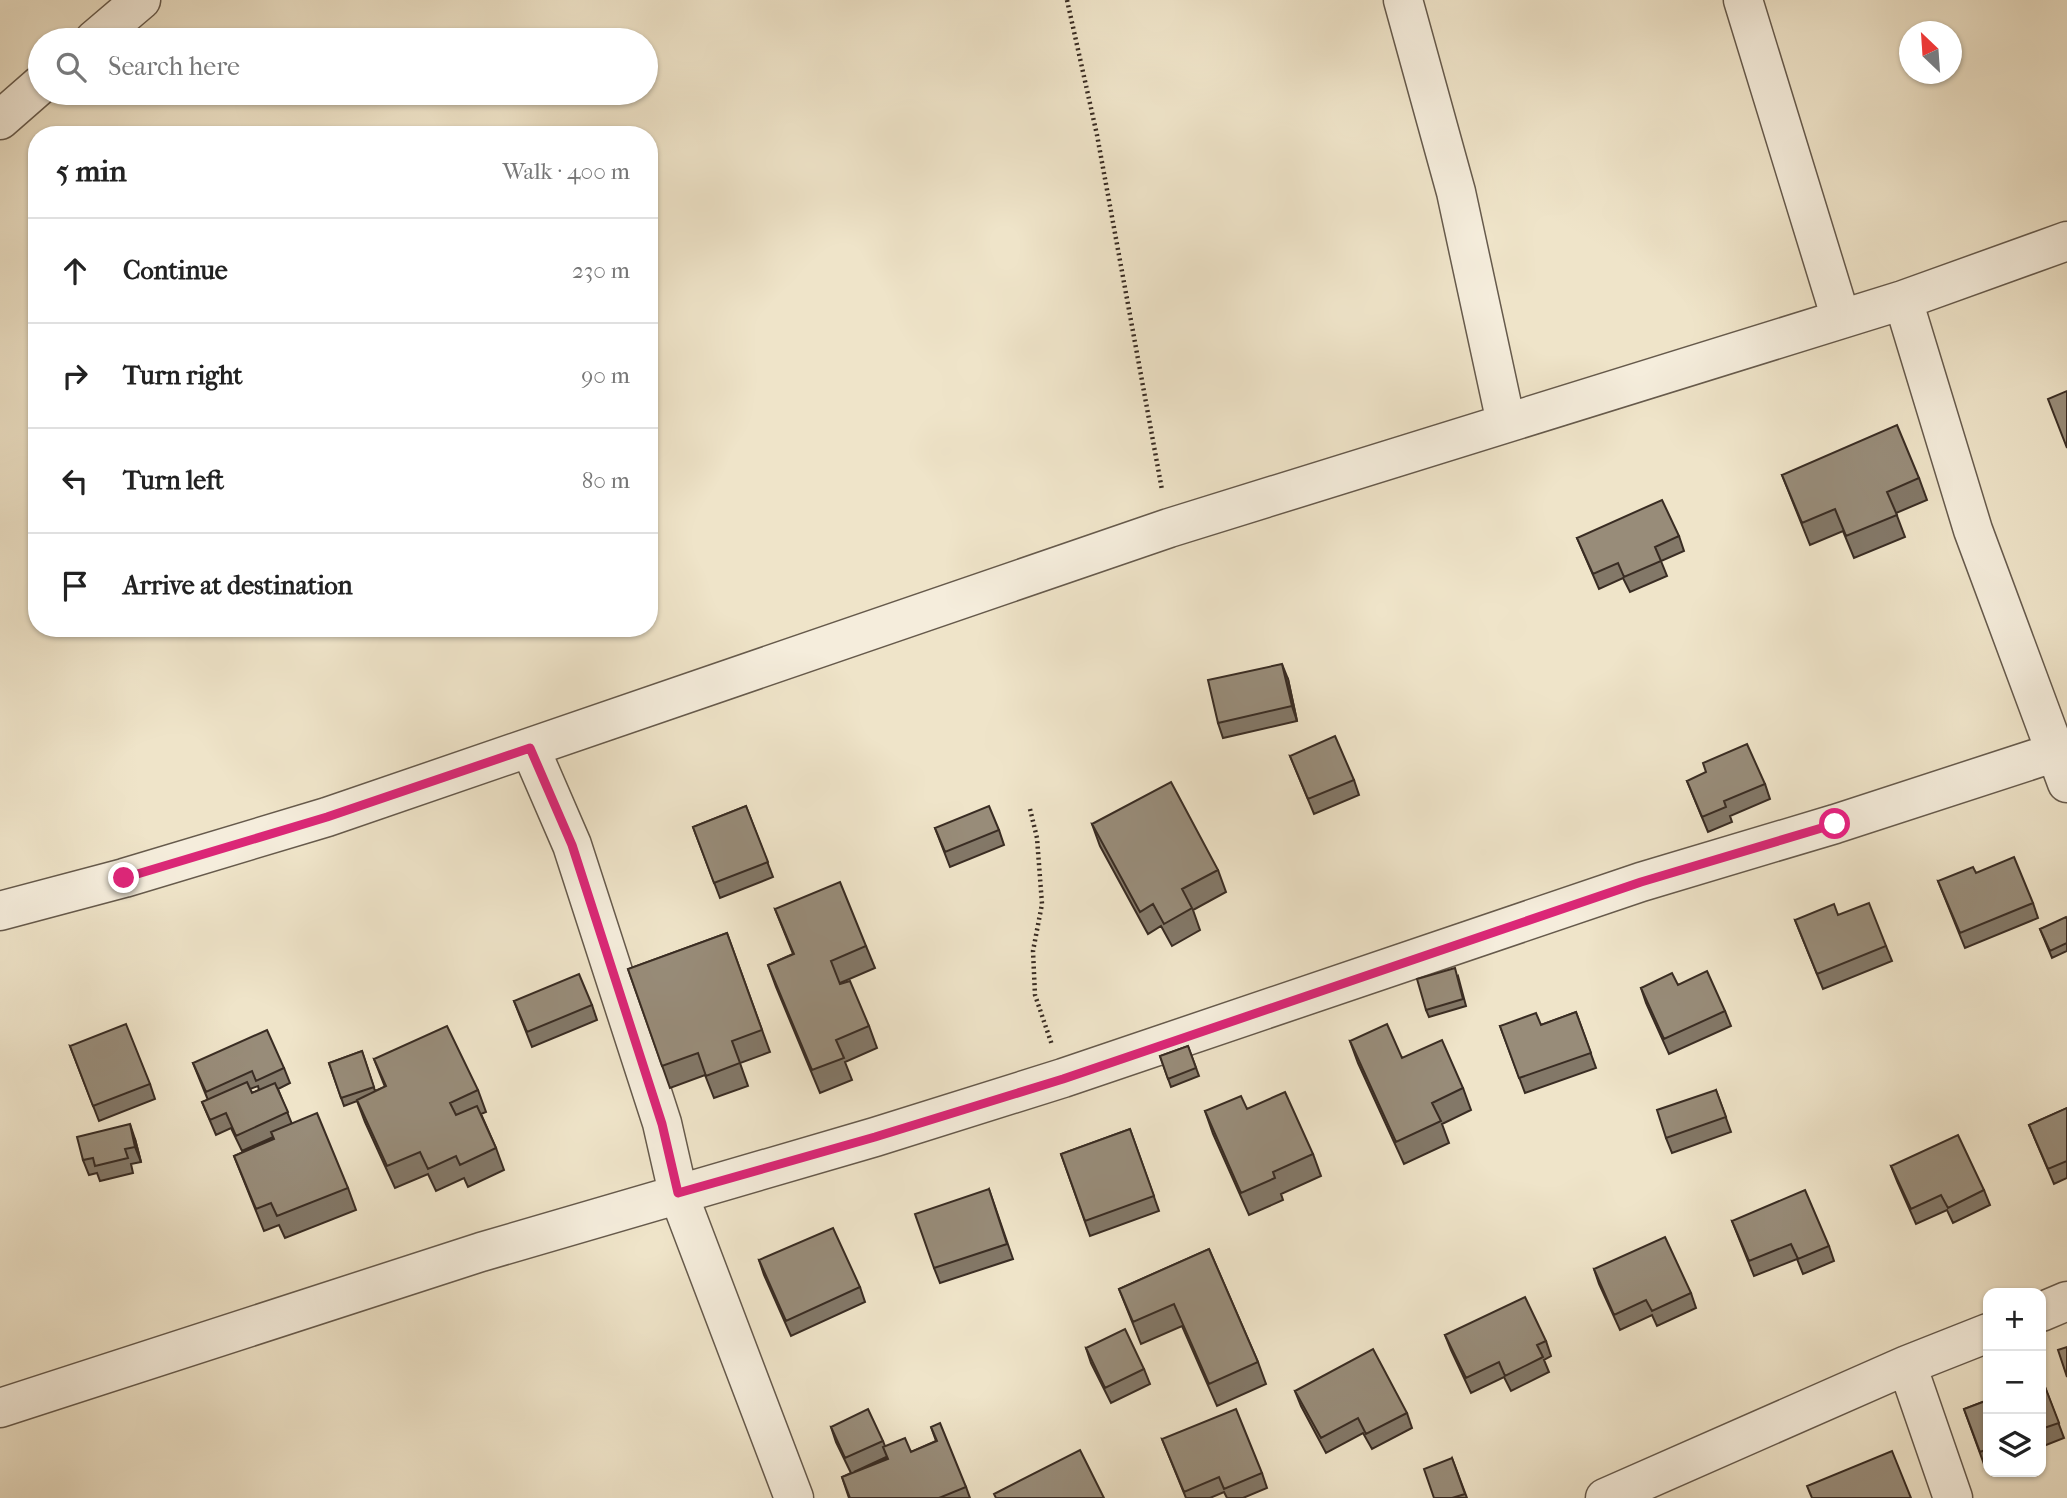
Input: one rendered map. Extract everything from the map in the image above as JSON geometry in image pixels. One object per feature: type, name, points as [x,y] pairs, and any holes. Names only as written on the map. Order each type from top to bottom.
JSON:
[{"type":"street","points":[[108,28],[141,0]]},
{"type":"street","points":[[1403,0],[1456,192],[1506,423]]},
{"type":"street","points":[[1743,0],[1841,319]]},
{"type":"street","points":[[0,120],[28,96]]},
{"type":"street","points":[[0,911],[124,878],[327,817],[1169,528],[1903,300],[2067,241]]},
{"type":"street","points":[[0,1408],[481,1252],[1063,1079],[1641,882],[1835,824],[2061,767],[1973,530],[1903,300]]},
{"type":"street","points":[[530,748],[572,845],[662,1124],[678,1193],[794,1498]]},
{"type":"street","points":[[2046,1310],[2067,1301]]},
{"type":"street","points":[[1616,1496],[1906,1365],[1983,1335]]},
{"type":"street","points":[[1906,1365],[1953,1498]]},
{"type":"path","points":[[1067,0],[1099,148],[1169,528]]},
{"type":"path","points":[[1030,809],[1037,838],[1042,904],[1033,951],[1035,995],[1063,1079]]},
{"type":"building","points":[[2067,391],[2067,448],[2048,399]]},
{"type":"building","points":[[1897,425],[1919,478],[1887,492],[1897,515],[1846,536],[1835,509],[1802,523],[1782,475]]},
{"type":"building","points":[[1662,500],[1679,536],[1655,547],[1661,561],[1624,577],[1618,563],[1593,574],[1577,538]]},
{"type":"building","points":[[1282,664],[1292,706],[1218,723],[1208,680]]},
{"type":"building","points":[[1335,736],[1354,780],[1308,799],[1290,756]]},
{"type":"building","points":[[1747,744],[1765,784],[1724,801],[1726,807],[1702,817],[1687,781],[1706,772],[1703,763]]},
{"type":"building","points":[[1171,782],[1218,870],[1182,889],[1192,908],[1164,924],[1153,904],[1140,912],[1092,824]]},
{"type":"building","points":[[746,806],[768,862],[714,883],[693,827]]},
{"type":"building","points":[[989,806],[999,830],[945,852],[935,828]]},
{"type":"building","points":[[2014,857],[2033,903],[1960,933],[1938,881],[1973,867],[1976,873]]},
{"type":"building","points":[[840,882],[866,946],[831,961],[840,984],[850,981],[869,1026],[836,1040],[844,1058],[812,1070],[768,965],[794,954],[775,909]]},
{"type":"building","points":[[1869,903],[1886,946],[1817,974],[1795,920],[1834,904],[1838,915]]},
{"type":"building","points":[[2066,917],[2067,943],[2050,951],[2040,929]]},
{"type":"building","points":[[727,933],[762,1030],[732,1041],[740,1063],[706,1076],[698,1053],[662,1066],[628,969]]},
{"type":"building","points":[[1455,968],[1463,999],[1426,1010],[1417,979]]},
{"type":"building","points":[[1707,971],[1725,1011],[1664,1039],[1641,988],[1672,973],[1678,985]]},
{"type":"building","points":[[579,974],[592,1005],[527,1032],[514,1001]]},
{"type":"building","points":[[1576,1012],[1591,1053],[1519,1078],[1500,1026],[1536,1013],[1541,1025]]},
{"type":"building","points":[[126,1024],[150,1084],[93,1106],[70,1046]]},
{"type":"building","points":[[1387,1024],[1402,1058],[1442,1040],[1463,1088],[1432,1103],[1441,1121],[1396,1142],[1350,1041]]},
{"type":"building","points":[[447,1026],[478,1090],[450,1103],[456,1115],[477,1106],[496,1148],[460,1165],[456,1156],[428,1169],[420,1152],[387,1166],[357,1100],[386,1086],[374,1059]]},
{"type":"building","points":[[267,1030],[284,1068],[256,1081],[252,1071],[206,1092],[193,1063]]},
{"type":"building","points":[[1188,1046],[1196,1068],[1168,1079],[1160,1056]]},
{"type":"building","points":[[362,1051],[374,1087],[341,1098],[329,1063]]},
{"type":"building","points":[[247,1082],[252,1093],[275,1083],[288,1112],[236,1136],[226,1113],[210,1120],[202,1102]]},
{"type":"building","points":[[1716,1090],[1726,1117],[1666,1138],[1657,1110]]},
{"type":"building","points":[[1285,1092],[1313,1154],[1273,1172],[1275,1178],[1241,1193],[1205,1111],[1241,1096],[1247,1109]]},
{"type":"building","points":[[2067,1108],[2067,1161],[2048,1169],[2029,1125]]},
{"type":"building","points":[[317,1113],[348,1188],[277,1216],[271,1203],[256,1209],[234,1156],[274,1139],[271,1132]]},
{"type":"building","points":[[130,1124],[135,1147],[125,1149],[128,1158],[95,1166],[93,1158],[83,1160],[77,1137]]},
{"type":"building","points":[[1130,1129],[1154,1196],[1085,1221],[1061,1154]]},
{"type":"building","points":[[1958,1135],[1984,1190],[1948,1208],[1941,1195],[1911,1209],[1891,1166]]},
{"type":"building","points":[[989,1189],[1007,1244],[934,1268],[915,1214]]},
{"type":"building","points":[[1805,1190],[1829,1246],[1798,1259],[1791,1244],[1749,1261],[1732,1221]]},
{"type":"building","points":[[833,1228],[860,1287],[786,1321],[759,1260]]},
{"type":"building","points":[[1665,1237],[1691,1293],[1652,1311],[1646,1300],[1614,1315],[1594,1269]]},
{"type":"building","points":[[1209,1249],[1258,1362],[1209,1384],[1174,1304],[1133,1322],[1119,1289]]},
{"type":"building","points":[[1525,1297],[1546,1341],[1537,1345],[1543,1357],[1505,1376],[1499,1362],[1466,1378],[1445,1335]]},
{"type":"building","points":[[1125,1329],[1144,1369],[1105,1388],[1086,1348]]},
{"type":"building","points":[[2067,1347],[2067,1377],[2058,1350]]},
{"type":"building","points":[[1373,1349],[1407,1413],[1366,1434],[1358,1418],[1321,1438],[1295,1391]]},
{"type":"building","points":[[2046,1389],[2059,1423],[2046,1427]]},
{"type":"building","points":[[1983,1402],[1983,1451],[1980,1452],[1964,1409]]},
{"type":"building","points":[[868,1409],[883,1441],[845,1458],[831,1427]]},
{"type":"building","points":[[1236,1409],[1262,1473],[1224,1489],[1219,1477],[1184,1492],[1162,1439]]},
{"type":"building","points":[[940,1423],[966,1487],[939,1498],[850,1498],[842,1477],[888,1459],[883,1447],[905,1438],[911,1452],[937,1441],[931,1427]]},
{"type":"building","points":[[1080,1450],[1104,1498],[996,1498],[994,1494]]},
{"type":"building","points":[[1892,1451],[1911,1498],[1812,1498],[1807,1486]]},
{"type":"building","points":[[1452,1458],[1465,1494],[1452,1498],[1434,1498],[1424,1469]]},
{"type":"route","points":[[124,878],[327,817],[530,748],[572,845],[662,1124],[678,1193],[875,1137],[1063,1079],[1641,882],[1835,824]]}]
